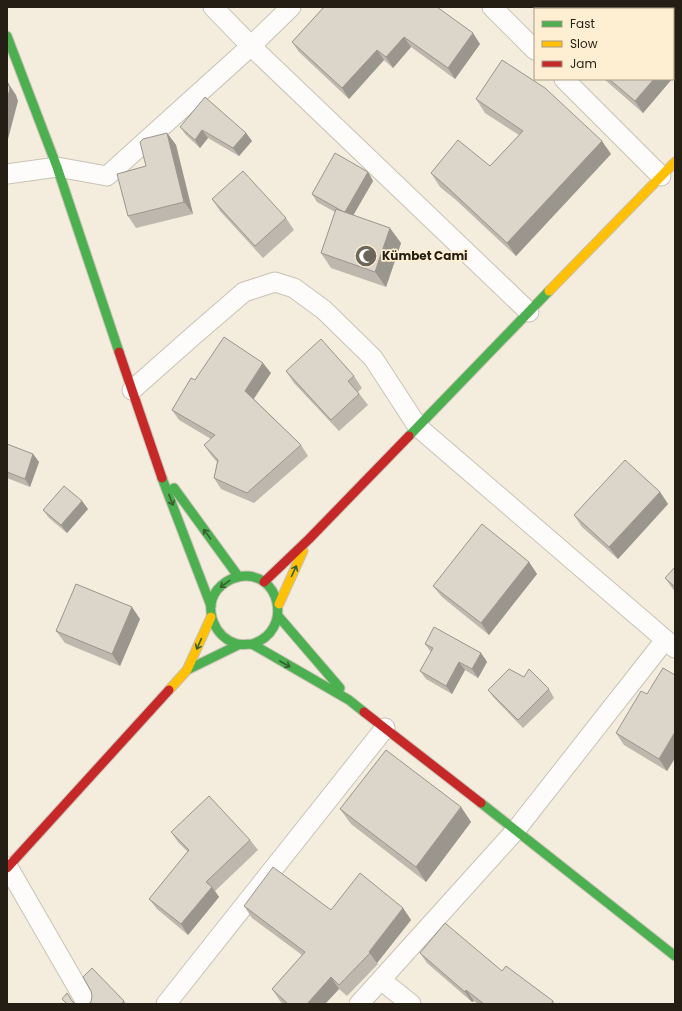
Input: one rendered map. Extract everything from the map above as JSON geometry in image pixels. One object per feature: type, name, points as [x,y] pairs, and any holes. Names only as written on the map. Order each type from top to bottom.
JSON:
[{"type":"street","points":[[213,7],[251,46],[529,312]]},
{"type":"street","points":[[7,174],[57,167],[107,176],[251,46],[291,7]]},
{"type":"street","points":[[492,7],[534,49]]},
{"type":"street","points":[[7,36],[57,167],[157,464],[211,606]]},
{"type":"street","points":[[565,80],[661,176]]},
{"type":"street","points":[[264,582],[309,539],[675,162]]},
{"type":"street","points":[[132,390],[244,292],[275,282],[294,288],[324,310],[372,358],[418,427],[670,644],[515,831],[358,1004]]},
{"type":"street","points":[[157,464],[238,576]]},
{"type":"street","points":[[279,604],[309,539]]},
{"type":"street","points":[[238,576],[252,576],[264,582],[274,591],[279,604],[279,617],[274,629],[264,639],[252,644],[238,644],[226,639],[216,630],[211,617],[211,606],[215,592],[225,582],[238,576]]},
{"type":"street","points":[[87,1004],[8,867],[187,670],[211,617]]},
{"type":"street","points":[[279,617],[349,700]]},
{"type":"street","points":[[187,670],[238,644]]},
{"type":"street","points":[[252,644],[349,700],[675,956]]},
{"type":"street","points":[[166,1004],[385,728]]},
{"type":"street","points":[[380,980],[411,1004]]},
{"type":"building","points":[[324,7],[437,7],[473,33],[448,68],[404,37],[386,57],[377,50],[342,88],[292,42]]},
{"type":"building","points":[[630,7],[631,8],[602,8]]},
{"type":"building","points":[[502,60],[545,88],[602,141],[507,243],[431,173],[458,140],[490,166],[523,131],[476,99]]},
{"type":"building","points":[[610,80],[653,80],[635,101]]},
{"type":"building","points":[[7,83],[10,89],[7,100]]},
{"type":"building","points":[[205,97],[246,133],[233,148],[202,130],[195,140],[180,127]]},
{"type":"building","points":[[167,133],[184,202],[128,216],[117,174],[146,166],[140,142],[143,139]]},
{"type":"building","points":[[335,153],[368,172],[345,212],[312,194]]},
{"type":"building","points":[[243,171],[286,218],[255,246],[212,199]]},
{"type":"building","points":[[336,209],[390,228],[375,272],[321,253]]},
{"type":"building","points":[[224,337],[263,363],[245,391],[301,445],[247,493],[214,478],[218,460],[204,445],[215,435],[172,410],[191,378],[195,380]]},
{"type":"building","points":[[321,339],[354,376],[348,381],[359,394],[331,420],[286,371]]},
{"type":"building","points":[[7,444],[33,454],[25,479],[7,472]]},
{"type":"building","points":[[625,460],[660,492],[609,547],[574,515]]},
{"type":"building","points":[[64,486],[82,501],[61,525],[43,510]]},
{"type":"building","points":[[482,524],[529,562],[481,623],[433,586]]},
{"type":"building","points":[[675,567],[675,587],[665,578]]},
{"type":"building","points":[[76,584],[132,607],[112,654],[56,631]]},
{"type":"building","points":[[434,627],[481,653],[472,669],[459,662],[446,686],[420,671],[433,648],[425,644]]},
{"type":"building","points":[[663,668],[675,675],[675,732],[659,759],[616,733],[641,691],[647,694]]},
{"type":"building","points":[[509,669],[524,677],[529,669],[549,689],[518,720],[488,690]]},
{"type":"building","points":[[386,750],[461,807],[416,867],[340,809]]},
{"type":"building","points":[[209,796],[250,840],[206,882],[212,887],[181,924],[149,899],[189,850],[171,832]]},
{"type":"building","points":[[273,867],[331,910],[360,873],[403,908],[369,952],[370,953],[339,985],[331,977],[307,1004],[288,1004],[272,989],[305,952],[244,906]]},
{"type":"building","points":[[445,923],[502,971],[506,966],[553,1001],[551,1004],[484,1004],[466,990],[465,992],[420,953]]},
{"type":"building","points":[[92,968],[124,1001],[121,1004],[88,1004],[91,1002],[92,996],[91,991],[83,977]]},
{"type":"building","points":[[67,993],[75,1004],[67,1004],[62,999]]},
{"type":"traffic: fast","points":[[7,36],[57,167],[119,352]]},
{"type":"traffic: fast","points":[[409,436],[549,291]]},
{"type":"traffic: fast","points":[[162,478],[211,606]]},
{"type":"traffic: fast","points":[[174,488],[238,576]]},
{"type":"traffic: fast","points":[[252,644],[265,637],[274,627],[277,615],[277,603],[272,591],[264,582],[253,577],[238,577],[224,583],[213,597],[211,614],[213,622],[222,635],[237,644],[252,644],[349,700],[364,712]]},
{"type":"traffic: fast","points":[[279,617],[340,688]]},
{"type":"traffic: fast","points":[[187,670],[238,645]]},
{"type":"traffic: fast","points":[[481,803],[675,956]]},
{"type":"traffic: slow","points":[[549,291],[675,162]]},
{"type":"traffic: slow","points":[[279,604],[303,551]]},
{"type":"traffic: slow","points":[[169,690],[187,670],[211,617]]},
{"type":"traffic: jam","points":[[119,352],[162,478]]},
{"type":"traffic: jam","points":[[264,582],[309,539],[409,436]]},
{"type":"traffic: jam","points":[[7,868],[169,690]]},
{"type":"traffic: jam","points":[[364,712],[481,803]]},
{"type":"place","name":"Kümbet Cami","points":[[366,256]]}]
